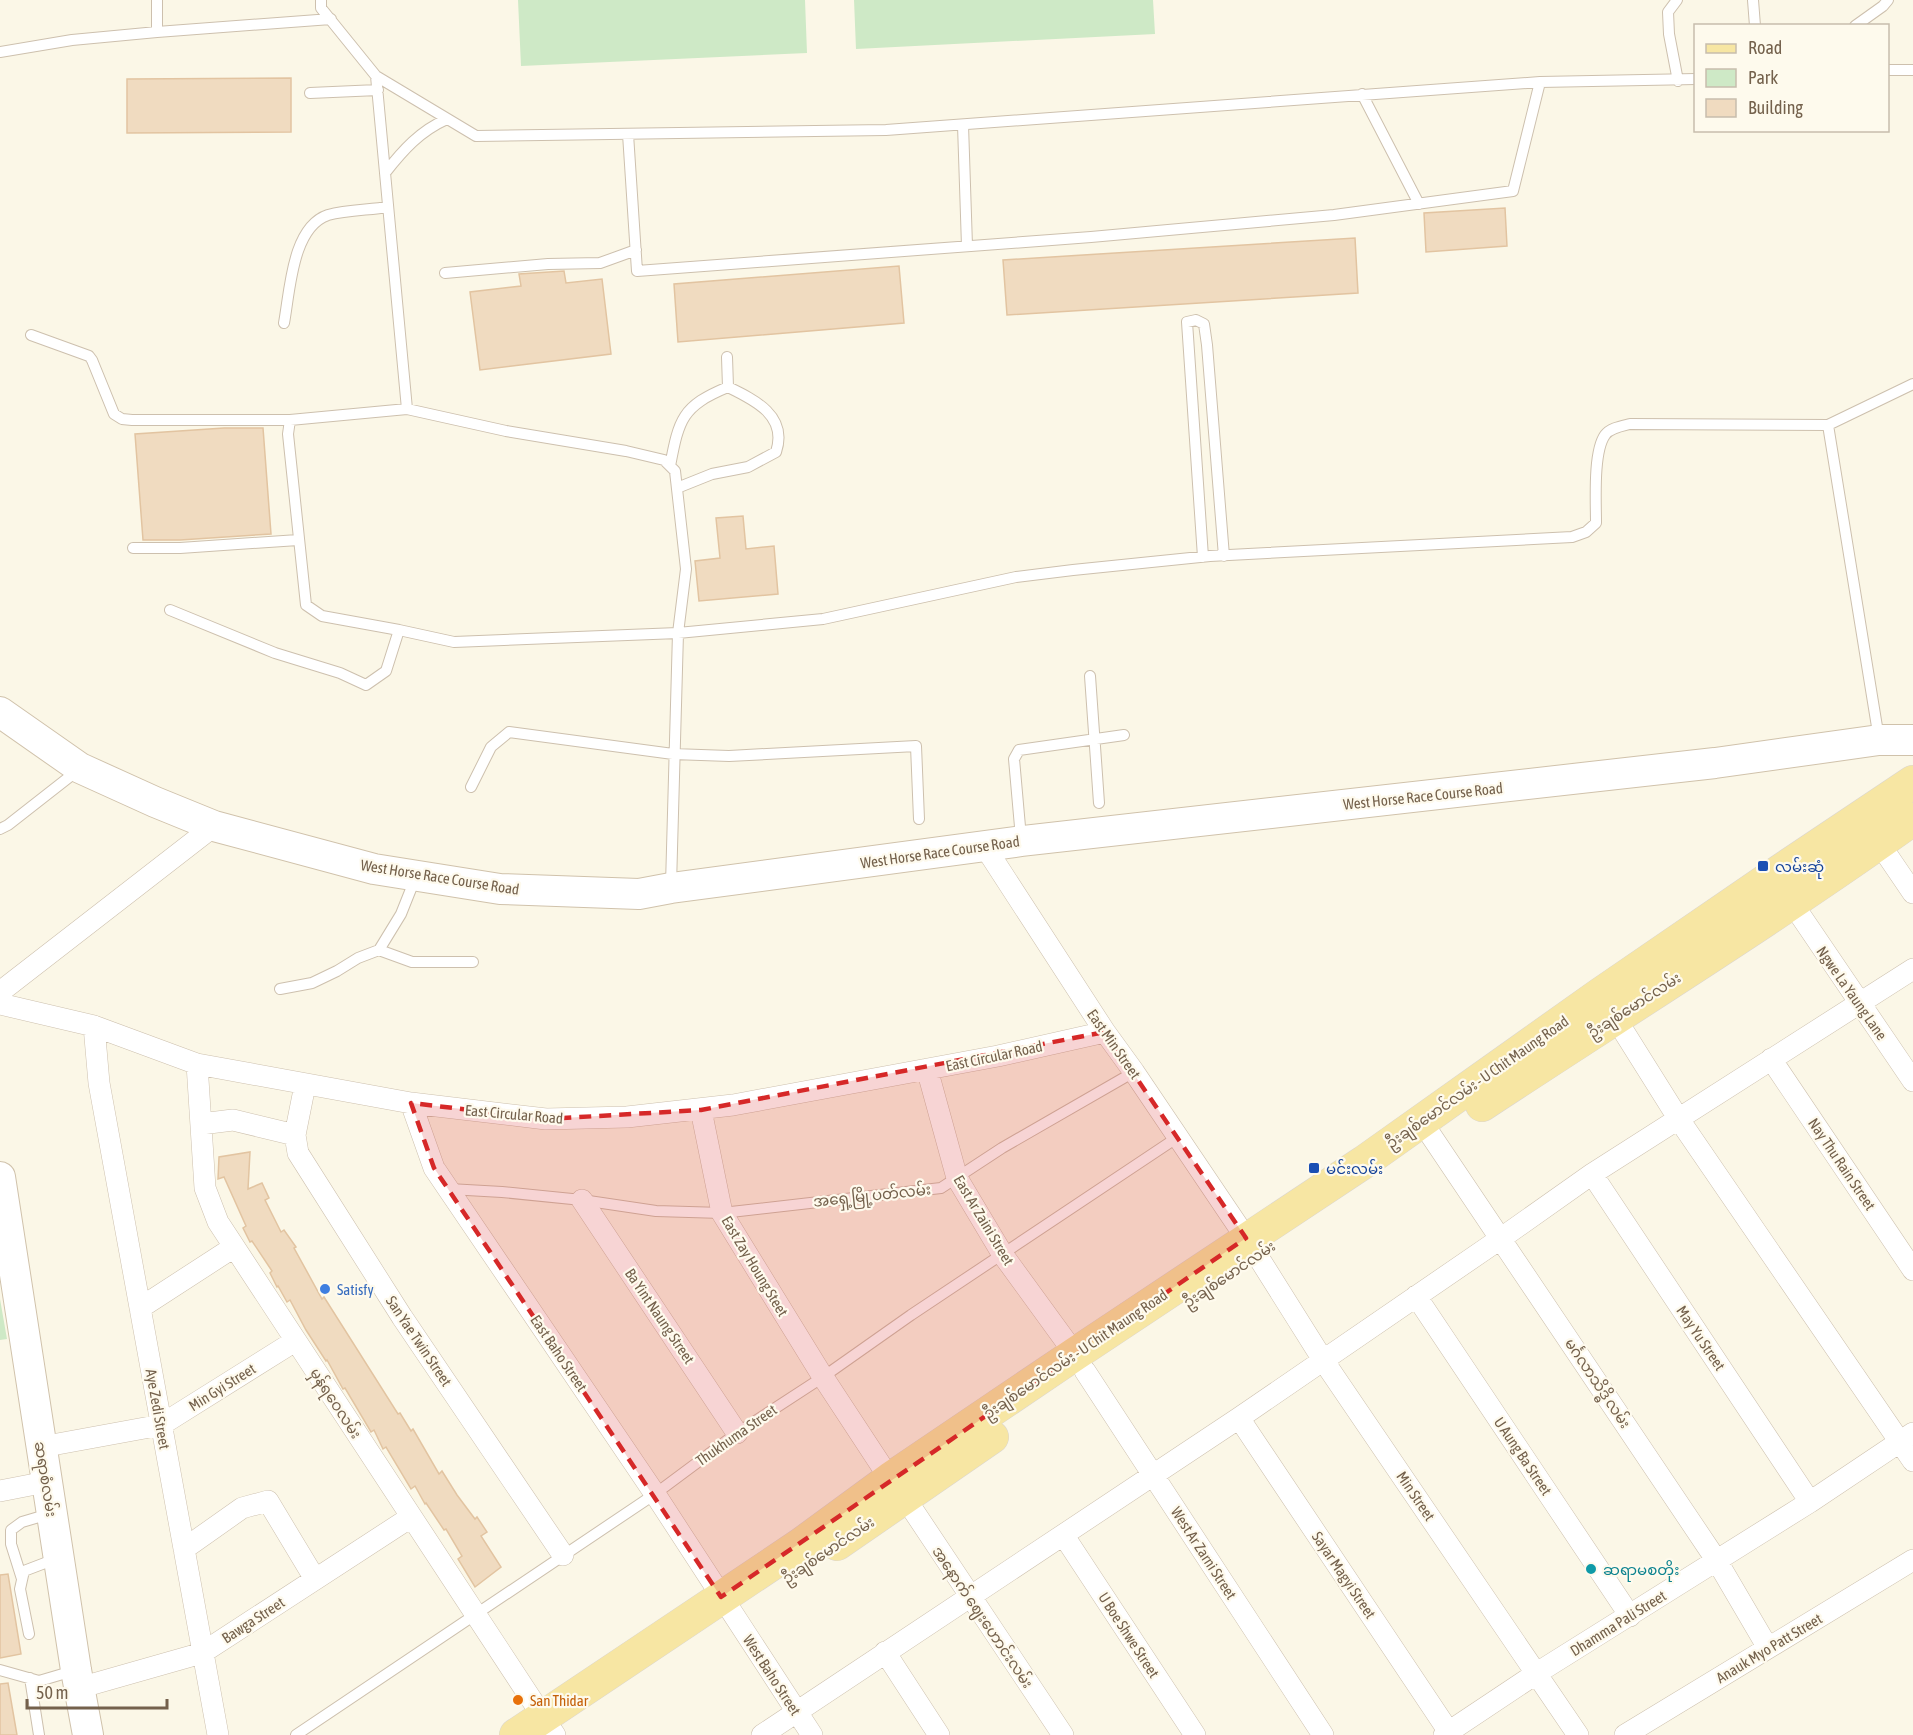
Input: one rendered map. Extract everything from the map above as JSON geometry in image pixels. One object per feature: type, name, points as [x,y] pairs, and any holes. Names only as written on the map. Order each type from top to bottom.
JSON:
[{"type":"main road","points":[[1607,1006],[1913,782]]},
{"type":"main road","name":"ဦးချစ်မောင်လမ်း","points":[[516,1735],[550,1730],[727,1605],[1080,1363],[1607,1006],[1792,903],[1913,819]]},
{"type":"street","name":"West Horse Race Course Road","points":[[6,726],[80,768],[214,826],[374,869],[500,889],[639,894],[1022,841],[1715,763],[1879,740],[1913,740]]},
{"type":"street","points":[[0,992],[214,826]]},
{"type":"street","points":[[1879,843],[1913,892]]},
{"type":"street","name":"East Min Street","points":[[985,847],[1105,1032],[1252,1247]]},
{"type":"street","name":"Ngwe La Yaung Lane","points":[[1792,903],[1913,1082]]},
{"type":"street","points":[[762,1735],[1239,1418],[1592,1174],[1913,969]]},
{"type":"street","name":"East Circular Road","points":[[0,1004],[94,1026],[197,1064],[411,1103],[546,1119],[627,1117],[701,1110],[927,1070],[1105,1032]]},
{"type":"street","points":[[1607,1006],[1678,1118],[1906,1437],[1913,1461]]},
{"type":"street","name":"Aye Zedi Street","points":[[94,1026],[99,1083],[218,1735]]},
{"type":"street","name":"Nay Thu Rain Street","points":[[1771,1059],[1913,1270]]},
{"type":"street","name":"မှန်ရဝေလမ်း","points":[[197,1064],[205,1188],[218,1222],[550,1730]]},
{"type":"street","name":"East Ar Zaini Street","points":[[927,1070],[957,1178],[1003,1255],[1080,1363]]},
{"type":"street","name":"San Yae Twin Street","points":[[305,1085],[295,1135],[298,1153],[371,1269],[562,1555]]},
{"type":"street","name":"East Baho Street","points":[[411,1103],[434,1168],[655,1494],[727,1605]]},
{"type":"street","name":"East Zay Houng Steet","points":[[701,1110],[722,1213],[823,1377],[897,1489]]},
{"type":"street","points":[[201,1124],[233,1120],[295,1135]]},
{"type":"street","name":"မင်္ဂလာသိဒ္ဓိ လမ်း","points":[[1427,1130],[1717,1561],[1768,1648]]},
{"type":"street","name":"May Yu Street","points":[[1592,1174],[1810,1502]]},
{"type":"street","name":"ဆရာစံလမ်း","points":[[0,1177],[4,1222],[88,1735]]},
{"type":"street","name":"Ba Yint Naung Street","points":[[582,1200],[737,1433]]},
{"type":"street","points":[[140,1308],[234,1247]]},
{"type":"street","name":"Min Street","points":[[1252,1247],[1323,1360],[1578,1735]]},
{"type":"street","name":"U Aung Ba Street","points":[[1416,1296],[1630,1616]]},
{"type":"street","name":"Min Gyi Street","points":[[41,1447],[161,1425],[295,1341]]},
{"type":"street","name":"West Ar Zarni Street","points":[[1080,1363],[1323,1735]]},
{"type":"street","name":"Sayar Magyi Street","points":[[1239,1418],[1447,1733]]},
{"type":"street","name":"Dhamma Pali Street","points":[[1447,1733],[1537,1673],[1810,1502],[1906,1437]]},
{"type":"street","points":[[0,1491],[46,1482]]},
{"type":"street","name":"အနောက် ဈေးဟောင်းလမ်း","points":[[897,1489],[1063,1735]]},
{"type":"street","points":[[184,1549],[242,1508],[268,1502],[315,1580]]},
{"type":"street","name":"Bawga Street","points":[[78,1679],[202,1653],[411,1517]]},
{"type":"street","name":"U Boe Shwe Street","points":[[1064,1536],[1195,1735]]},
{"type":"street","name":"Anauk Myo Patt Street","points":[[1625,1735],[1913,1560]]},
{"type":"street","name":"West Baho Street","points":[[727,1605],[812,1735]]},
{"type":"street","points":[[885,1652],[939,1735]]},
{"type":"lane","points":[[157,0],[157,32]]},
{"type":"lane","points":[[321,0],[321,8],[376,76],[476,136],[886,130],[1540,82],[1694,79]]},
{"type":"lane","points":[[1677,0],[1668,12],[1669,34],[1678,81]]},
{"type":"lane","points":[[1753,0],[1755,24]]},
{"type":"lane","points":[[1858,24],[1888,0]]},
{"type":"lane","points":[[0,52],[72,40],[330,19]]},
{"type":"lane","points":[[1889,70],[1913,70]]},
{"type":"lane","points":[[376,76],[407,409]]},
{"type":"lane","points":[[628,134],[637,271],[1092,237],[1300,218],[1513,191],[1540,82]]},
{"type":"lane","points":[[310,93],[378,90]]},
{"type":"lane","points":[[1362,94],[1419,204]]},
{"type":"lane","points":[[385,172],[404,148],[433,125],[447,119]]},
{"type":"lane","points":[[963,125],[967,246]]},
{"type":"lane","points":[[284,323],[299,245],[309,228],[327,216],[388,207]]},
{"type":"lane","points":[[445,273],[548,264],[600,263],[636,250]]},
{"type":"lane","points":[[1203,557],[1187,322],[1196,320],[1204,324],[1207,345],[1224,556]]},
{"type":"lane","points":[[31,335],[88,356],[92,360],[114,414],[132,420],[290,420],[407,409],[506,431],[626,450],[664,460],[675,471],[686,569],[678,633],[671,888]]},
{"type":"lane","points":[[727,357],[728,387]]},
{"type":"lane","points":[[290,420],[288,434],[306,605],[322,616],[454,642],[678,633],[823,619],[1016,577],[1203,557],[1572,537],[1586,532],[1596,523],[1598,449],[1606,433],[1616,428],[1630,424],[1828,426],[1913,384]]},
{"type":"lane","points":[[670,466],[676,435],[686,412],[704,396],[728,387],[764,407],[778,427],[780,440],[777,452],[748,467],[712,474],[677,488]]},
{"type":"lane","points":[[1828,426],[1879,740]]},
{"type":"lane","points":[[133,548],[180,548],[298,540]]},
{"type":"lane","points":[[170,610],[275,653],[366,685],[386,671],[399,630]]},
{"type":"lane","points":[[1090,676],[1099,803]]},
{"type":"lane","points":[[471,787],[491,747],[509,732],[674,754],[729,756],[916,746],[919,819]]},
{"type":"lane","points":[[1022,841],[1015,753],[1019,750],[1124,735]]},
{"type":"lane","points":[[0,829],[80,768]]},
{"type":"lane","points":[[280,989],[312,983],[358,958],[379,950],[401,914],[416,876]]},
{"type":"lane","points":[[379,950],[412,962],[473,962]]},
{"type":"lane","name":"အရှေ့မြို့ပတ်လမ်း","points":[[448,1189],[582,1200],[656,1211],[722,1213],[941,1188],[1002,1148],[1134,1072]]},
{"type":"lane","name":"Thukhuma Street","points":[[296,1735],[655,1494],[737,1433],[1178,1137]]},
{"type":"lane","points":[[22,1579],[11,1544],[11,1530],[22,1522],[51,1513]]},
{"type":"lane","points":[[29,1634],[20,1589],[24,1571],[58,1558]]},
{"type":"lane","points":[[0,1670],[39,1681],[78,1679]]},
{"type":"lane","points":[[30,1678],[39,1735]]},
{"type":"highlighted area","points":[[1105,1032],[1246,1238],[721,1597],[434,1168],[411,1103],[546,1119],[701,1110]]},
{"type":"green space","points":[[518,0],[805,0],[807,53],[521,66]]},
{"type":"green space","points":[[854,0],[1153,0],[1155,34],[856,49]]},
{"type":"green space","points":[[0,1299],[7,1339],[0,1340]]},
{"type":"building","points":[[291,78],[291,132],[127,133],[127,79]]},
{"type":"building","points":[[1505,208],[1507,246],[1426,252],[1424,213]]},
{"type":"building","points":[[1355,238],[1358,293],[1007,315],[1003,260]]},
{"type":"building","points":[[899,266],[904,323],[678,342],[674,284]]},
{"type":"building","points":[[564,271],[566,283],[602,279],[611,354],[480,370],[470,292],[521,286],[519,274]]},
{"type":"building","points":[[224,428],[263,428],[271,534],[143,540],[135,434]]},
{"type":"building","points":[[743,516],[746,549],[774,546],[778,594],[699,601],[695,561],[720,558],[716,518]]},
{"type":"building","points":[[250,1152],[248,1189],[262,1183],[269,1198],[265,1200],[281,1232],[284,1230],[296,1247],[294,1248],[322,1299],[324,1297],[398,1414],[400,1413],[411,1431],[413,1429],[439,1474],[442,1471],[457,1495],[487,1532],[481,1536],[501,1567],[475,1587],[458,1559],[462,1556],[446,1529],[444,1530],[425,1504],[415,1486],[411,1489],[386,1447],[383,1449],[374,1430],[371,1432],[306,1330],[290,1300],[287,1302],[277,1287],[270,1273],[272,1271],[252,1241],[250,1242],[243,1228],[246,1226],[224,1177],[218,1179],[219,1157]]},
{"type":"building","points":[[8,1574],[21,1654],[0,1658],[0,1575]]},
{"type":"building","points":[[8,1683],[17,1735],[0,1735],[0,1684]]},
{"type":"place","name":"လမ်းဆုံ","points":[[1763,866]]},
{"type":"place","name":"မင်းလမ်း","points":[[1314,1168]]},
{"type":"place","name":"Satisfy","points":[[325,1289]]},
{"type":"place","name":"ဆရာမစတိုး","points":[[1591,1569]]},
{"type":"place","name":"San Thidar","points":[[518,1700]]}]
